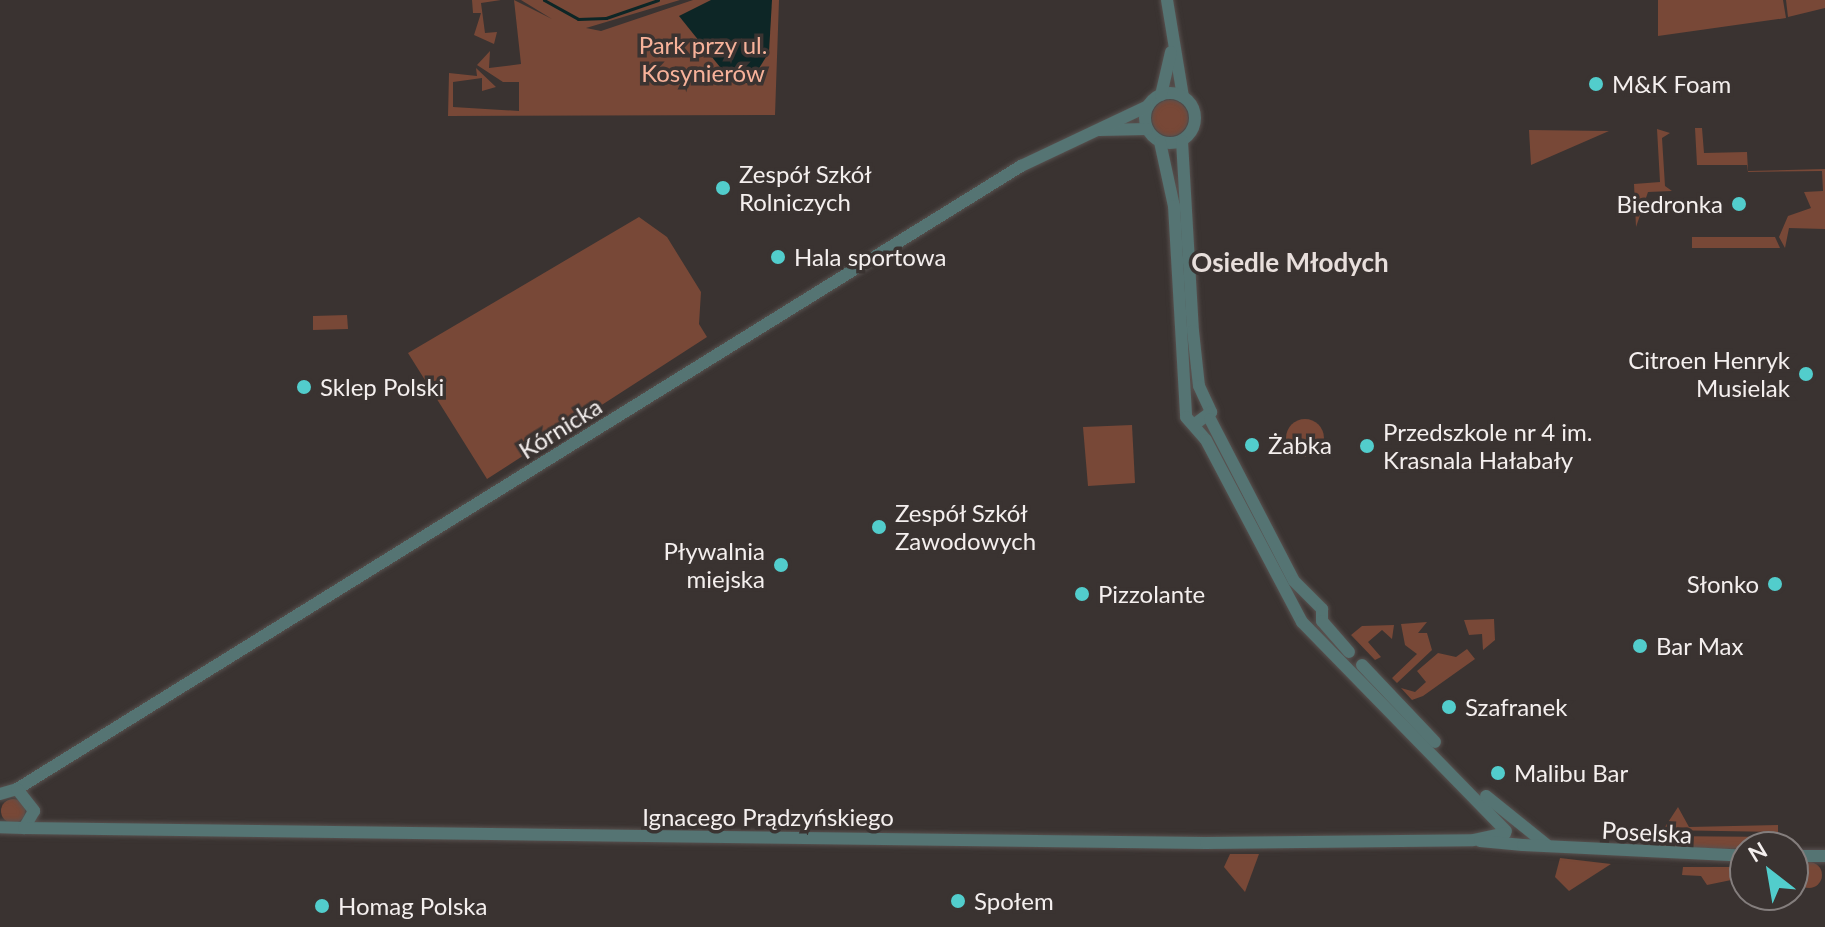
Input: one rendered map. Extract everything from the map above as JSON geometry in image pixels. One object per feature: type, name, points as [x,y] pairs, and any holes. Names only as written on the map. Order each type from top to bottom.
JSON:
[{"type":"street","points":[[1167,0],[1183,97],[1196,119],[1182,141],[1205,401],[1210,419],[1313,603],[1317,624],[1486,808],[1515,834]]},
{"type":"street","points":[[1172,45],[1161,95],[1148,106],[1147,129],[1160,142],[1174,206],[1188,404],[1194,425],[1300,612],[1317,624],[1515,834]]},
{"type":"street","points":[[1161,95],[1183,97]]},
{"type":"street","name":"Kórnicka","points":[[0,794],[17,789],[51,770],[1021,166],[1148,106]]},
{"type":"street","name":"Kórnicka","points":[[1096,130],[1147,129]]},
{"type":"street","points":[[1160,142],[1182,141]]},
{"type":"street","points":[[1188,404],[1205,401]]},
{"type":"street","points":[[1194,425],[1210,419]]},
{"type":"street","points":[[1300,612],[1313,603]]},
{"type":"street","name":"Kórnicka","points":[[31,800],[51,770]]},
{"type":"street","points":[[17,789],[31,800],[33,816],[24,828]]},
{"type":"street","points":[[1473,840],[1485,825],[1486,808]]},
{"type":"street","name":"Ignacego Prądzyńskiego","points":[[33,816],[64,832]]},
{"type":"street","name":"Ignacego Prądzyńskiego","points":[[0,827],[64,832],[1473,840],[1515,834]]},
{"type":"street","name":"Ignacego Prądzyńskiego","points":[[1473,840],[1508,847],[1515,834]]},
{"type":"street","name":"Poselska","points":[[1515,834],[1547,845],[1622,855],[1729,856]]},
{"type":"green space","points":[[472,0],[501,0],[481,3],[485,33],[497,32],[494,44],[474,35],[481,13],[473,13]]},
{"type":"green space","name":"Park przy ul. Kosynierów","points":[[514,0],[552,19],[521,0],[680,0],[586,28],[601,31],[693,0],[779,0],[775,115],[448,116],[449,73],[477,76],[476,68],[496,87],[482,91],[482,78],[453,82],[453,107],[519,111],[519,82],[503,82],[477,65],[490,51],[489,68],[521,64]]},
{"type":"green space","points":[[1658,0],[1783,0],[1786,18],[1658,36]]},
{"type":"green space","points":[[1786,0],[1825,0],[1825,8],[1788,17]]},
{"type":"green space","points":[[1170,100],[1183,105],[1188,118],[1183,131],[1170,136],[1157,131],[1152,118],[1157,105]]},
{"type":"green space","points":[[1695,128],[1702,128],[1704,153],[1747,152],[1748,171],[1825,169],[1825,229],[1789,228],[1785,248],[1779,237],[1788,216],[1811,208],[1804,192],[1823,191],[1822,171],[1748,172],[1747,165],[1697,165]]},
{"type":"green space","points":[[1657,129],[1670,133],[1662,138],[1665,186],[1672,191],[1648,192],[1636,227],[1634,184],[1660,182]]},
{"type":"green space","points":[[1529,130],[1609,131],[1531,165]]},
{"type":"green space","points":[[639,217],[667,237],[701,292],[699,324],[707,337],[487,479],[408,353]]},
{"type":"green space","points":[[1692,237],[1775,237],[1780,248],[1692,248]]},
{"type":"green space","points":[[347,315],[348,329],[313,330],[313,316]]},
{"type":"green space","points":[[1305,419],[1318,425],[1324,438],[1318,451],[1305,457],[1292,451],[1286,438],[1292,425]]},
{"type":"green space","points":[[1132,425],[1135,483],[1088,486],[1083,427]]},
{"type":"green space","points":[[1494,619],[1495,640],[1483,650],[1482,634],[1469,635],[1464,620]]},
{"type":"green space","points":[[1427,622],[1418,633],[1427,633],[1432,650],[1397,683],[1392,678],[1417,654],[1405,645],[1401,624]]},
{"type":"green space","points":[[1394,625],[1392,639],[1382,630],[1368,642],[1381,657],[1375,660],[1351,635],[1362,626]]},
{"type":"green space","points":[[1467,649],[1475,659],[1423,696],[1412,700],[1401,688],[1415,692],[1426,682],[1417,671],[1438,653],[1456,657]]},
{"type":"green space","points":[[13,799],[24,806],[25,811],[18,822],[13,823],[2,816],[1,811],[8,800]]},
{"type":"green space","points":[[1678,807],[1689,827],[1778,825],[1778,831],[1663,830]]},
{"type":"green space","points":[[1659,836],[1729,837],[1729,849],[1668,851]]},
{"type":"green space","points":[[1230,854],[1259,854],[1245,892],[1224,867]]},
{"type":"green space","points":[[1560,858],[1611,864],[1569,891],[1555,877]]},
{"type":"green space","points":[[1809,862],[1821,870],[1821,880],[1809,888]]},
{"type":"green space","points":[[1683,867],[1729,867],[1729,880],[1707,885],[1701,876],[1682,875]]},
{"type":"water","points":[[711,0],[772,0],[769,52],[750,83],[732,82],[679,16]]},
{"type":"waterway","points":[[544,0],[578,19],[606,18],[658,0]]},
{"type":"place","name":"M&K Foam","points":[[1596,84]]},
{"type":"place","name":"Zespół Szkół Rolniczych","points":[[723,188]]},
{"type":"place","name":"Biedronka","points":[[1739,204]]},
{"type":"place","name":"Hala sportowa","points":[[778,257]]},
{"type":"place","name":"Citroen Henryk Musielak","points":[[1806,374]]},
{"type":"place","name":"Sklep Polski","points":[[304,387]]},
{"type":"place","name":"Żabka","points":[[1252,445]]},
{"type":"place","name":"Przedszkole nr 4 im. Krasnala Hałabały","points":[[1367,446]]},
{"type":"place","name":"Zespół Szkół Zawodowych","points":[[879,527]]},
{"type":"place","name":"Pływalnia miejska","points":[[781,565]]},
{"type":"place","name":"Słonko","points":[[1775,584]]},
{"type":"place","name":"Pizzolante","points":[[1082,594]]},
{"type":"place","name":"Bar Max","points":[[1640,646]]},
{"type":"place","name":"Szafranek","points":[[1449,707]]},
{"type":"place","name":"Malibu Bar","points":[[1498,773]]},
{"type":"place","name":"Społem","points":[[958,901]]},
{"type":"place","name":"Homag Polska","points":[[322,906]]},
{"type":"district","name":"Osiedle Młodych","points":[[1290,263]]}]
